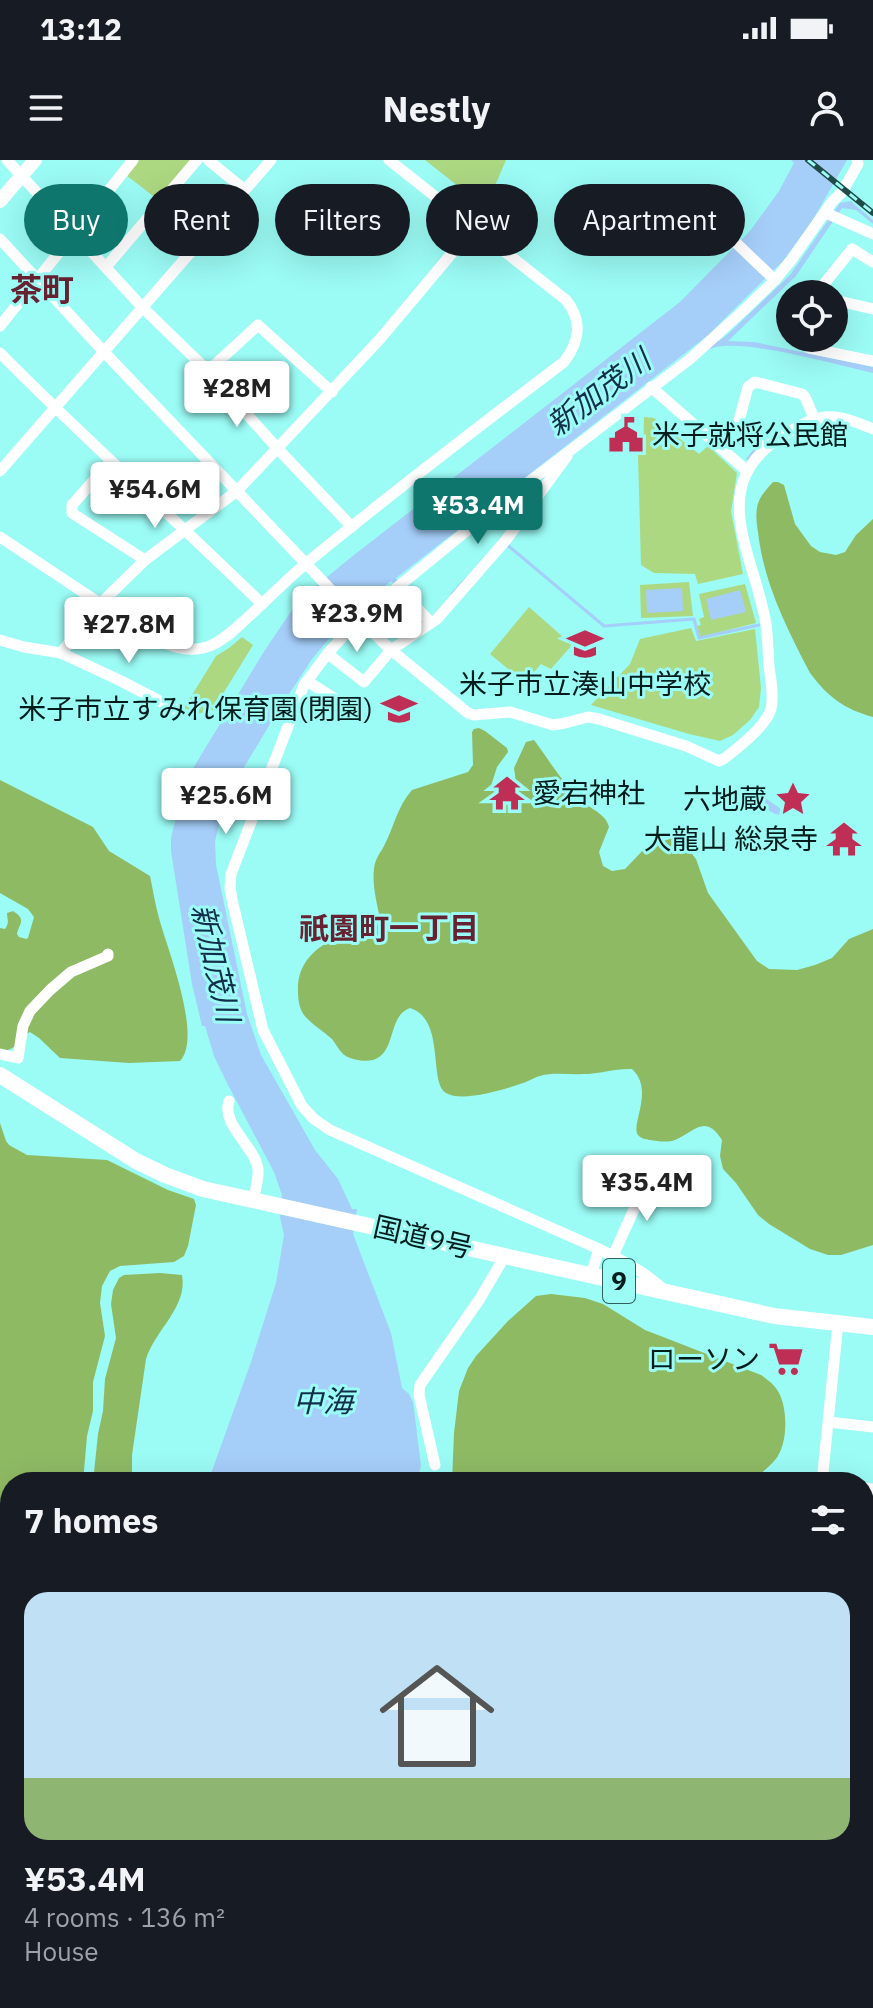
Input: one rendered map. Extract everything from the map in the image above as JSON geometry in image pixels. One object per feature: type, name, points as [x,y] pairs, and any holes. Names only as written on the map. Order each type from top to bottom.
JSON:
[{"type":"highway","name":"国道9号","points":[[0,1075],[136,1161],[203,1189],[774,1316],[873,1327]]},
{"type":"main road","points":[[0,201],[35,160]]},
{"type":"street","points":[[7,160],[29,184]]},
{"type":"street","points":[[114,184],[133,160]]},
{"type":"street","points":[[106,267],[197,160]]},
{"type":"street","points":[[208,160],[238,184]]},
{"type":"street","points":[[250,184],[271,160]]},
{"type":"street","points":[[389,160],[426,189]]},
{"type":"street","points":[[665,1291],[653,1279],[599,1249],[330,1130],[314,1119],[302,1106],[263,1030],[230,882],[238,854],[307,681],[356,616],[398,587],[711,340],[831,216],[832,202],[842,192],[858,164],[857,160]]},
{"type":"street","points":[[831,216],[873,234]]},
{"type":"street","points":[[0,239],[356,616],[391,650],[468,713],[485,715],[510,712],[553,725],[588,717],[599,719],[686,746],[719,761],[764,723],[772,697],[766,624],[739,512],[747,471],[764,449],[814,418],[840,418],[873,429]]},
{"type":"street","points":[[827,280],[852,249],[873,262]]},
{"type":"street","points":[[745,252],[771,277]]},
{"type":"street","points":[[0,326],[58,256]]},
{"type":"street","points":[[96,256],[143,308],[208,371],[352,527]]},
{"type":"street","points":[[0,471],[188,256]]},
{"type":"street","points":[[61,653],[101,603],[145,560],[237,491],[380,339],[450,256]]},
{"type":"street","points":[[0,537],[166,645],[181,649],[212,646],[229,635],[306,563],[564,362],[572,350],[578,327],[573,309],[511,256]]},
{"type":"street","points":[[848,303],[873,309]]},
{"type":"street","points":[[208,371],[258,325],[332,392]]},
{"type":"street","points":[[829,352],[873,361]]},
{"type":"street","points":[[0,353],[262,604]]},
{"type":"street","points":[[764,449],[738,424],[752,382],[804,395],[814,418]]},
{"type":"street","points":[[651,387],[747,471]]},
{"type":"street","points":[[328,654],[364,682],[391,650],[437,619],[506,540],[571,449]]},
{"type":"street","points":[[111,461],[72,505],[72,513],[145,560]]},
{"type":"street","points":[[398,587],[431,623]]},
{"type":"street","points":[[0,640],[61,653],[179,711]]},
{"type":"street","points":[[307,681],[346,706]]},
{"type":"street","points":[[0,1054],[18,1058],[23,1026],[30,1011],[71,972],[108,954]]},
{"type":"street","points":[[229,1101],[227,1113],[258,1169],[253,1201]]},
{"type":"street","points":[[613,1256],[649,1176]]},
{"type":"street","points":[[591,1275],[599,1249]]},
{"type":"street","points":[[435,1465],[419,1395],[420,1385],[479,1300],[505,1256]]},
{"type":"street","points":[[823,1472],[838,1323]]},
{"type":"street","points":[[829,1422],[873,1427]]},
{"type":"green space","points":[[138,160],[191,160],[170,184],[144,184],[144,189],[126,175]]},
{"type":"green space","points":[[425,160],[506,160],[496,184],[455,184]]},
{"type":"green space","points":[[644,417],[654,418],[699,454],[708,446],[737,473],[731,511],[743,574],[698,584],[695,574],[654,573],[641,565],[638,455],[643,453]]},
{"type":"green space","points":[[773,482],[784,485],[795,524],[811,546],[820,552],[836,555],[845,552],[856,535],[873,519],[873,717],[845,706],[810,673],[779,608],[762,558],[756,520],[759,501]]},
{"type":"green space","points":[[689,582],[693,616],[641,618],[640,585]]},
{"type":"green space","points":[[745,584],[756,623],[700,637],[697,626],[701,625],[699,619],[704,617],[699,594]]},
{"type":"green space","points":[[529,607],[572,645],[551,669],[541,664],[525,683],[490,654]]},
{"type":"green space","points":[[691,628],[696,641],[755,629],[761,688],[759,707],[733,735],[720,741],[591,705],[630,664],[640,639]]},
{"type":"green space","points":[[242,637],[253,645],[213,710],[198,714],[184,708],[216,656]]},
{"type":"green space","points":[[479,728],[507,748],[508,752],[497,767],[491,786],[497,797],[503,801],[514,801],[518,797],[514,768],[526,742],[534,740],[569,787],[605,819],[609,827],[599,852],[603,866],[612,871],[625,869],[647,846],[673,838],[684,844],[696,859],[708,893],[757,961],[769,969],[797,970],[815,965],[832,958],[849,939],[873,929],[873,1245],[841,1255],[828,1255],[810,1249],[769,1224],[758,1215],[723,1169],[720,1156],[722,1140],[710,1127],[699,1127],[669,1141],[645,1139],[638,1135],[636,1130],[642,1087],[632,1069],[545,1075],[484,1094],[453,1096],[441,1087],[428,1025],[421,1014],[410,1008],[398,1019],[386,1050],[369,1061],[346,1056],[304,1015],[299,1003],[300,976],[313,953],[348,933],[376,927],[380,919],[374,888],[375,866],[403,803],[412,790],[468,772],[473,765],[472,732]]},
{"type":"green space","points":[[0,780],[93,827],[109,851],[150,876],[186,1013],[186,1049],[180,1061],[129,1063],[60,1058],[30,1032],[14,1047],[0,1051],[0,928],[5,929],[7,913],[13,911],[21,919],[17,934],[26,939],[34,917],[28,909],[0,893]]},
{"type":"green space","points":[[0,1123],[9,1145],[27,1155],[107,1160],[168,1190],[194,1199],[196,1205],[184,1256],[174,1262],[120,1266],[110,1271],[102,1286],[100,1303],[105,1336],[93,1382],[93,1411],[84,1472],[0,1472]]},
{"type":"green space","points":[[124,1275],[182,1275],[183,1287],[176,1308],[146,1359],[132,1472],[94,1472],[105,1379],[116,1338],[111,1304],[113,1290]]},
{"type":"green space","points":[[551,1294],[585,1298],[603,1304],[645,1330],[764,1377],[777,1390],[784,1409],[784,1437],[775,1460],[762,1472],[452,1472],[459,1391],[468,1368],[508,1321],[536,1296]]},
{"type":"water","points":[[791,160],[847,160],[811,223],[783,261],[710,333],[719,341],[776,288],[776,295],[728,341],[776,347],[776,351],[742,346],[710,349],[707,336],[396,578],[398,582],[394,584],[391,581],[360,606],[362,610],[348,624],[344,621],[312,659],[237,779],[221,816],[215,841],[216,865],[247,1014],[261,1055],[315,1150],[338,1179],[352,1209],[357,1209],[353,1234],[391,1333],[402,1388],[413,1402],[421,1466],[419,1472],[212,1472],[276,1283],[284,1235],[280,1217],[282,1195],[274,1172],[214,1056],[205,1026],[202,1026],[192,984],[171,851],[171,838],[189,775],[294,607],[354,555],[680,302],[725,256],[745,256],[745,236],[779,191],[794,163]]},
{"type":"water","points":[[851,201],[858,208],[842,208],[796,276],[785,280],[840,203]]},
{"type":"water","points":[[780,352],[802,352],[873,367],[873,373]]},
{"type":"water","points":[[682,588],[683,611],[647,613],[646,590]]},
{"type":"water","points":[[740,590],[746,612],[711,620],[706,599]]},
{"type":"water","points":[[756,792],[784,811],[785,815],[766,809]]},
{"type":"pier","points":[[359,1245],[363,1245],[395,1331],[408,1387],[403,1388],[392,1332]]},
{"type":"waterway","points":[[855,207],[873,222]]},
{"type":"waterway","points":[[748,459],[755,450]]},
{"type":"waterway","points":[[505,543],[604,626],[694,619],[699,638],[759,625]]},
{"type":"waterway","points":[[452,594],[466,579]]},
{"type":"railway","points":[[808,160],[873,213]]},
{"type":"place","name":"米子就将公民館","points":[[626,435]]},
{"type":"place","name":"米子市立湊山中学校","points":[[585,644]]},
{"type":"place","name":"米子市立すみれ保育園(閉園)","points":[[399,709]]},
{"type":"place","name":"愛宕神社","points":[[507,793]]},
{"type":"place","name":"六地蔵","points":[[793,799]]},
{"type":"place","name":"大龍山 総泉寺","points":[[844,839]]},
{"type":"place","name":"ローソン","points":[[786,1359]]},
{"type":"district","name":"茶町","points":[[42,290]]},
{"type":"district","name":"祇園町一丁目","points":[[389,929]]},
{"type":"water label","name":"新加茂川","points":[[599,393]]},
{"type":"water label","name":"新加茂川","points":[[215,963]]},
{"type":"water label","name":"中海","points":[[323,1402]]}]
